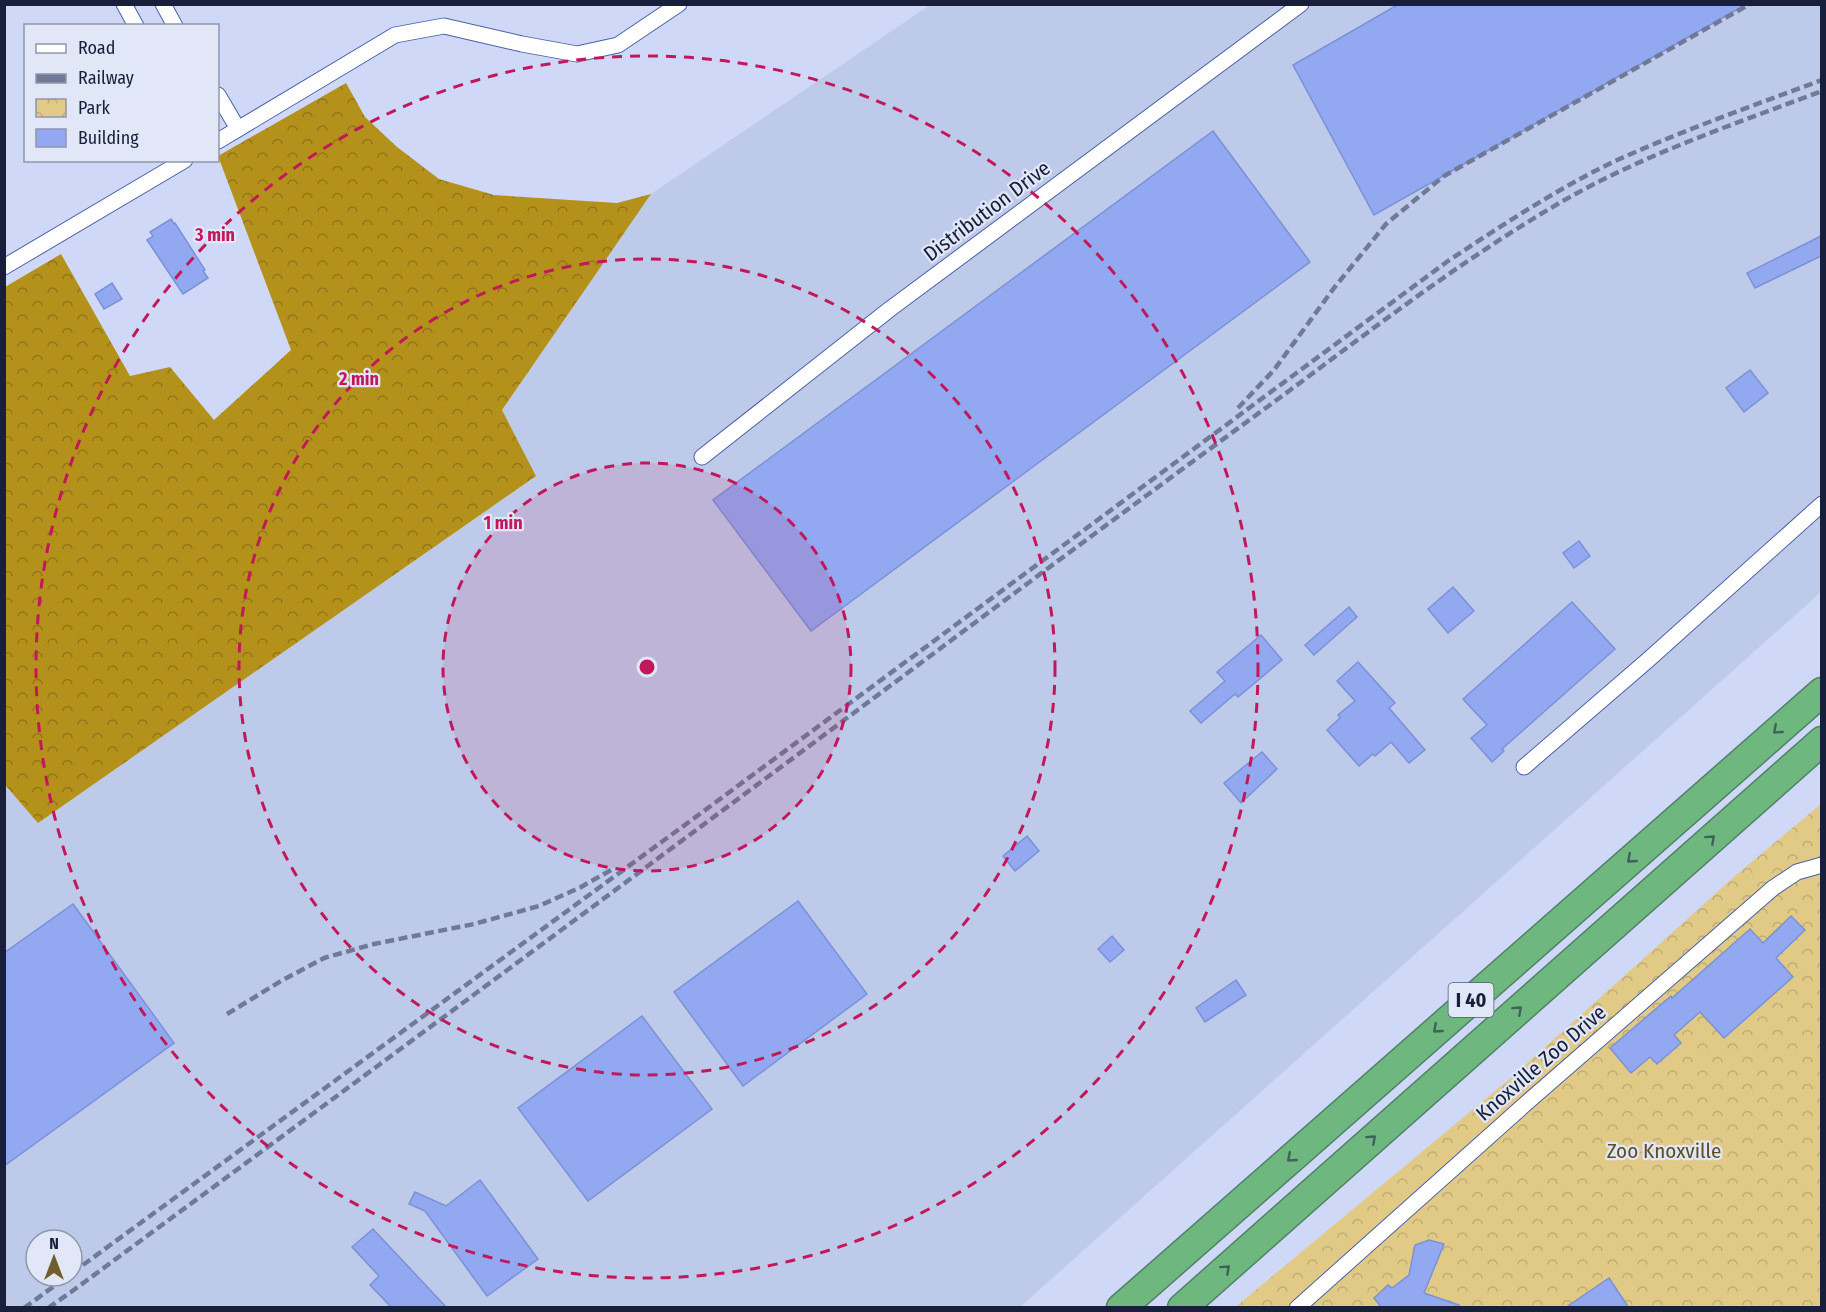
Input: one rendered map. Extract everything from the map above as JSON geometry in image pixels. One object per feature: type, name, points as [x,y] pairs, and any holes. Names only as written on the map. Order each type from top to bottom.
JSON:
[{"type":"highway","name":"I 40","points":[[1121,1308],[1821,692]]},
{"type":"highway","name":"I 40","points":[[1182,1308],[1821,741]]},
{"type":"street","points":[[124,4],[135,24]]},
{"type":"street","points":[[163,4],[174,24]]},
{"type":"street","points":[[219,140],[395,35],[444,26],[577,54],[618,45],[679,4]]},
{"type":"street","name":"Distribution Drive","points":[[702,457],[890,309],[1301,4]]},
{"type":"street","points":[[219,97],[238,129]]},
{"type":"street","points":[[4,267],[182,162]]},
{"type":"street","points":[[1524,767],[1648,660],[1821,504]]},
{"type":"street","name":"Knoxville Zoo Drive","points":[[1297,1308],[1523,1106],[1773,888],[1797,872],[1821,865]]},
{"type":"shaded area","points":[[930,5],[1821,5],[1821,592],[1020,1307],[5,1307],[4,785],[38,822],[536,476],[502,410],[651,194]]},
{"type":"green space","points":[[346,83],[365,117],[397,147],[439,179],[494,195],[617,203],[651,194],[502,410],[536,476],[38,823],[5,785],[5,287],[61,254],[130,376],[170,367],[214,420],[291,350],[219,155]]},
{"type":"green space","name":"Zoo Knoxville","points":[[1821,804],[1821,1307],[1234,1308],[1513,1076],[1735,876]]},
{"type":"building","points":[[1399,4],[1747,4],[1374,215],[1293,65]]},
{"type":"building","points":[[1213,131],[1310,262],[811,631],[713,500]]},
{"type":"building","points":[[171,219],[208,278],[183,294],[147,240],[153,236],[150,232]]},
{"type":"building","points":[[1821,236],[1821,256],[1755,288],[1747,273]]},
{"type":"building","points":[[112,283],[122,299],[104,309],[95,294]]},
{"type":"building","points":[[1750,370],[1768,393],[1744,412],[1726,388]]},
{"type":"building","points":[[1579,541],[1590,556],[1574,568],[1563,553]]},
{"type":"building","points":[[1453,587],[1474,611],[1448,633],[1428,609]]},
{"type":"building","points":[[1572,602],[1615,649],[1502,749],[1504,751],[1492,762],[1471,738],[1487,725],[1463,699]]},
{"type":"building","points":[[1349,607],[1357,617],[1314,655],[1305,645]]},
{"type":"building","points":[[1261,635],[1282,660],[1238,697],[1235,694],[1201,723],[1190,711],[1225,681],[1217,672]]},
{"type":"building","points":[[1358,662],[1395,703],[1389,708],[1425,750],[1409,763],[1391,742],[1359,766],[1327,730],[1340,718],[1338,715],[1355,701],[1337,681]]},
{"type":"building","points":[[1262,752],[1277,769],[1241,803],[1224,783]]},
{"type":"building","points":[[1027,836],[1039,851],[1015,871],[1003,856]]},
{"type":"building","points":[[798,901],[867,994],[743,1086],[674,992]]},
{"type":"building","points":[[73,904],[174,1043],[4,1166],[4,953]]},
{"type":"building","points":[[1791,916],[1805,930],[1776,958],[1793,977],[1724,1038],[1700,1012],[1674,1035],[1681,1043],[1657,1064],[1650,1057],[1631,1073],[1610,1048],[1671,996],[1672,998],[1750,929],[1763,943]]},
{"type":"building","points":[[1112,936],[1124,950],[1110,962],[1098,949]]},
{"type":"building","points":[[1236,980],[1246,995],[1205,1022],[1196,1008]]},
{"type":"building","points":[[642,1016],[712,1109],[588,1201],[518,1108]]},
{"type":"building","points":[[480,1180],[538,1259],[487,1296],[425,1211],[409,1204],[415,1192],[446,1206]]},
{"type":"building","points":[[373,1229],[447,1308],[392,1308],[370,1285],[379,1276],[352,1247]]},
{"type":"building","points":[[1429,1240],[1444,1244],[1424,1293],[1459,1305],[1459,1308],[1382,1308],[1374,1298],[1388,1285],[1392,1288],[1409,1275],[1415,1245]]},
{"type":"building","points":[[1609,1278],[1629,1308],[1565,1308]]},
{"type":"railway","points":[[1238,408],[1274,370],[1334,288],[1386,224],[1444,176],[1750,4]]},
{"type":"railway","points":[[84,1264],[693,819],[1448,261],[1549,196],[1613,162],[1691,129],[1822,80]]},
{"type":"railway","points":[[48,1308],[1455,270],[1556,205],[1620,171],[1686,142],[1822,91]]},
{"type":"railway","points":[[227,1014],[324,958],[374,944],[474,924],[539,906],[611,870]]},
{"type":"railway","points":[[24,1308],[52,1288]]}]
